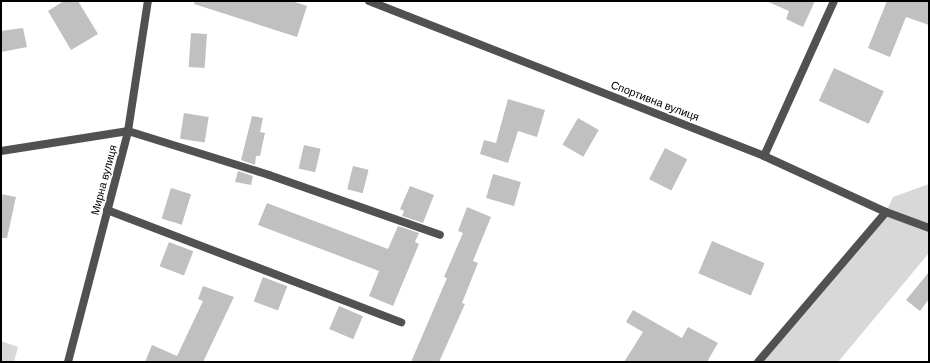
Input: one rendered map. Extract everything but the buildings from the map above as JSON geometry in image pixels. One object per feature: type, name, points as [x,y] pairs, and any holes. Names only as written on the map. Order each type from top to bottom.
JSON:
[{"type":"street","name":"Мирна вулиця","points":[[68,362],[128,131],[148,1]]},
{"type":"street","name":"Спортивна вулиця","points":[[369,1],[764,156],[886,212],[929,228]]},
{"type":"street","points":[[764,156],[834,1]]},
{"type":"street","points":[[1,151],[128,131],[269,175],[440,235]]},
{"type":"street","points":[[107,210],[401,322]]},
{"type":"street","points":[[758,362],[886,212]]},
{"type":"shaded area","points":[[929,184],[929,253],[838,362],[758,362],[886,212],[893,197]]},
{"type":"shaded area","points":[[1,341],[18,347],[14,362],[1,362]]}]
